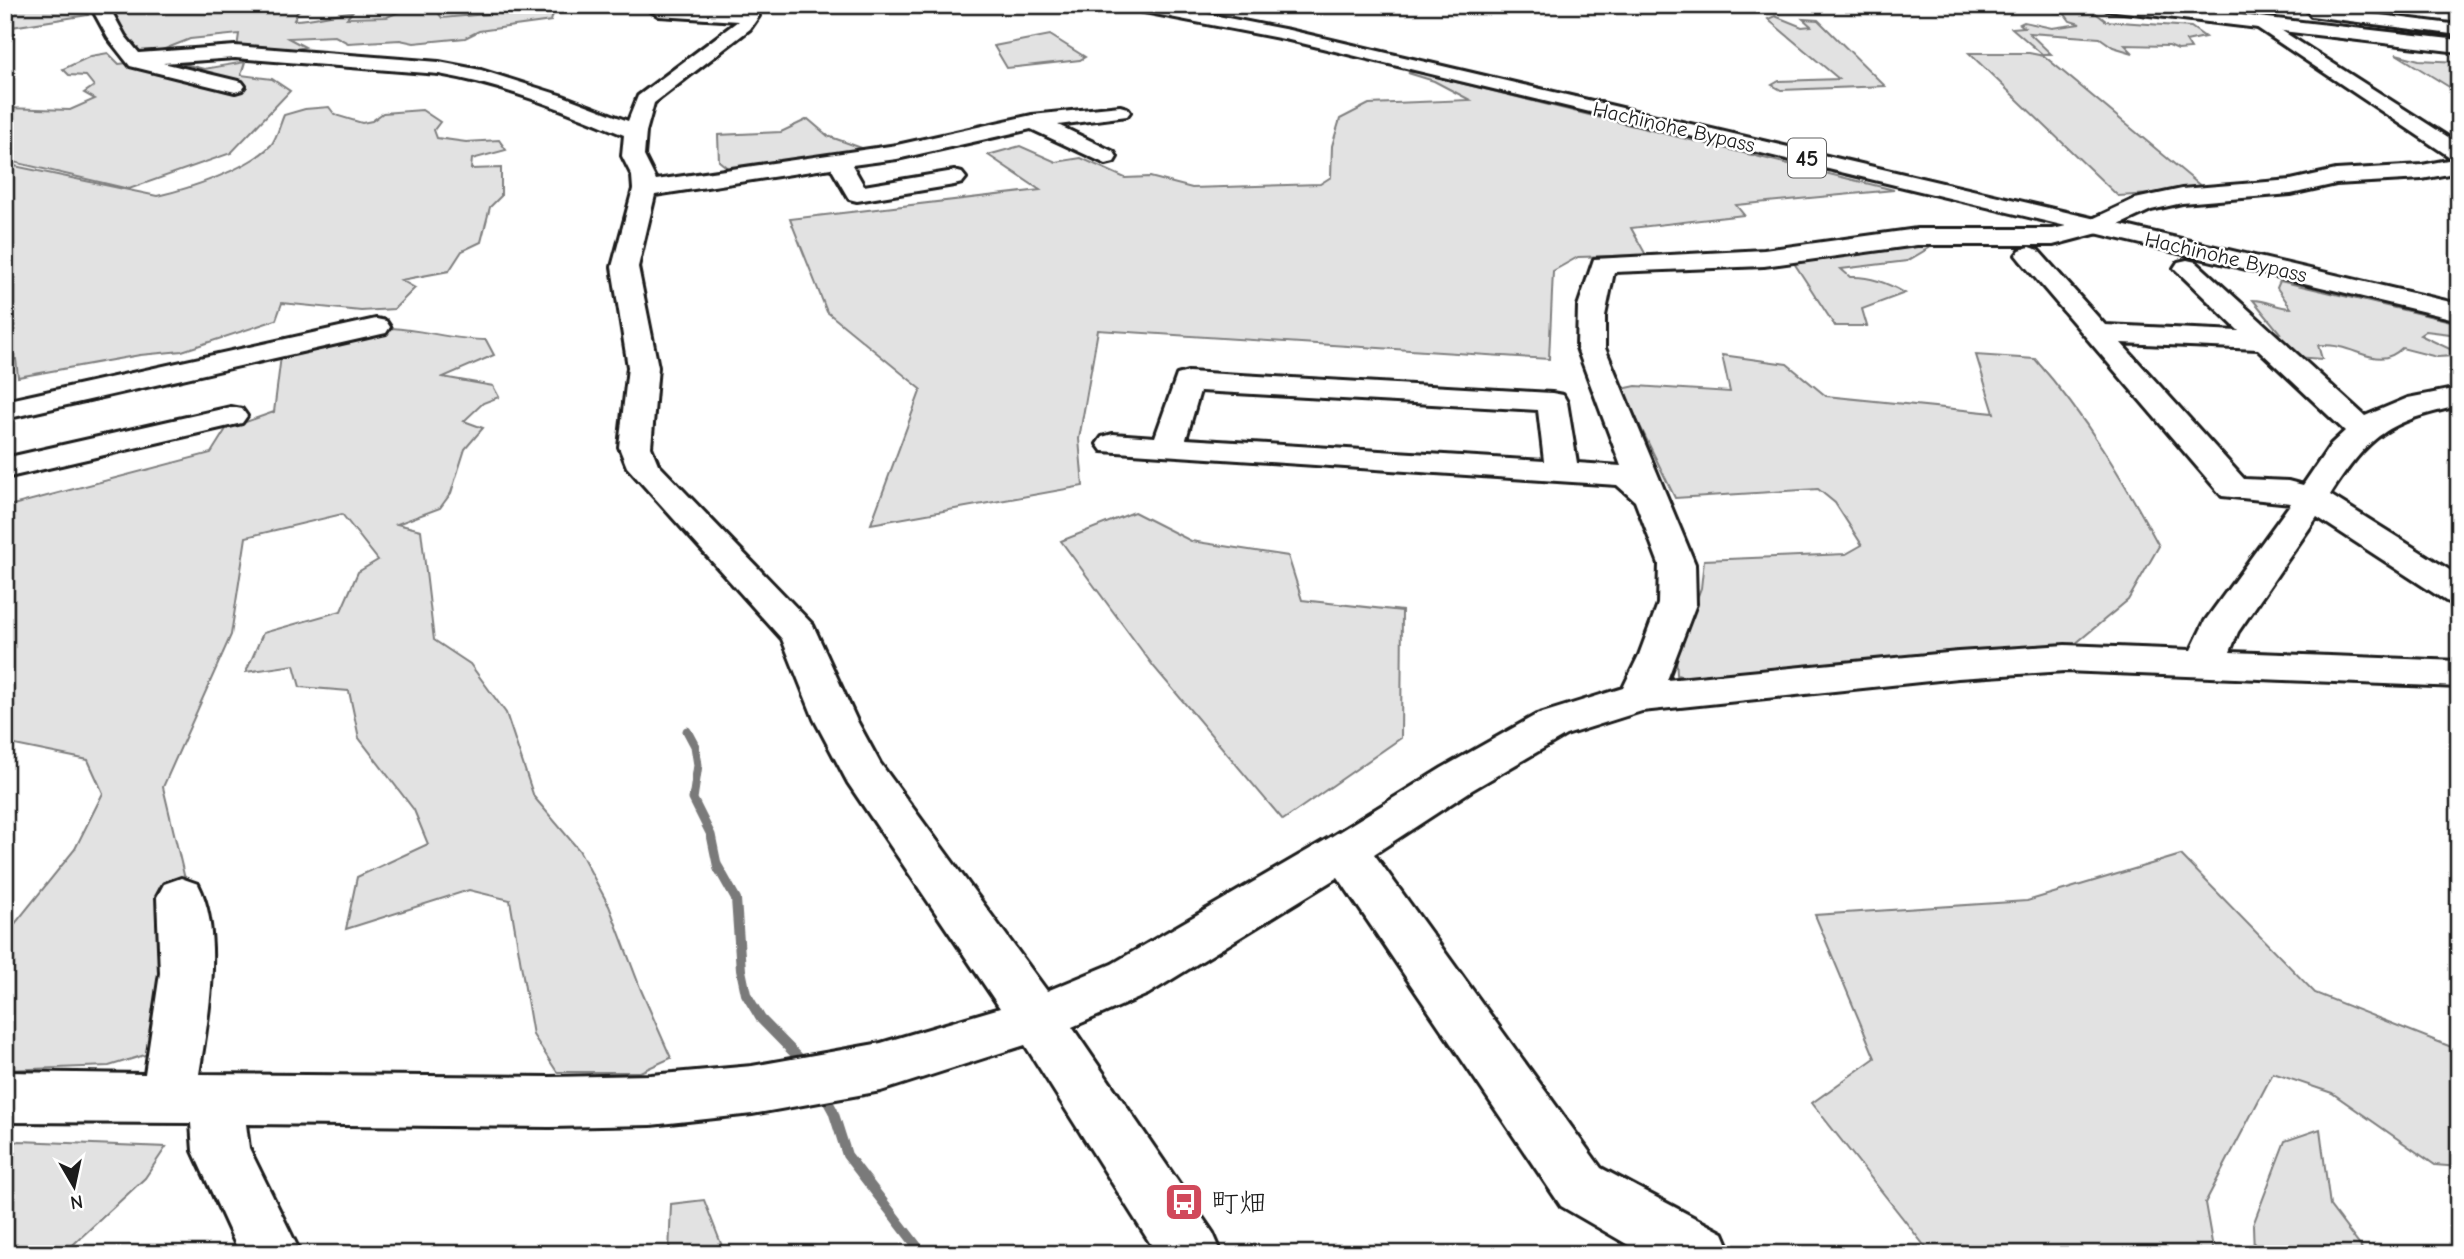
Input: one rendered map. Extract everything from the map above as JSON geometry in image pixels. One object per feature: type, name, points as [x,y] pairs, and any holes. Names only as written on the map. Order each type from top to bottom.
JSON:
[{"type":"main road","points":[[99,5],[132,59],[234,86]]},
{"type":"main road","points":[[657,5],[655,8],[659,11],[750,16],[739,29],[717,44],[677,80],[645,100],[635,132],[633,156],[644,176],[645,189],[625,267],[643,368],[635,447],[643,467],[799,634],[835,719],[863,772],[1037,1019],[1192,1254]]},
{"type":"main road","points":[[2107,5],[2210,11],[2262,23],[2416,32],[2459,30]]},
{"type":"main road","points":[[2403,5],[2416,32]]},
{"type":"main road","name":"Hachinohe Bypass","points":[[1155,6],[2105,223],[2459,300]]},
{"type":"main road","points":[[2317,12],[2416,32],[2459,46]]},
{"type":"main road","points":[[2262,23],[2459,154]]},
{"type":"main road","points":[[132,59],[235,52],[439,68],[474,74],[556,100],[635,132]]},
{"type":"main road","points":[[378,83],[439,68]]},
{"type":"main road","points":[[1003,106],[1106,157]]},
{"type":"main road","points":[[645,189],[909,149],[1033,122],[1120,112]]},
{"type":"main road","points":[[909,149],[976,193]]},
{"type":"main road","points":[[838,160],[857,194],[954,178]]},
{"type":"main road","points":[[1639,697],[1659,655],[1677,604],[1677,564],[1591,348],[1588,324],[1592,296],[1603,265],[1764,258],[1917,237],[2053,237],[2105,223],[2144,204],[2182,196],[2249,192],[2291,187],[2336,177],[2421,172],[2459,165]]},
{"type":"main road","name":"Hachinohe Bypass","points":[[2105,223],[2459,312]]},
{"type":"main road","points":[[2029,255],[2234,489],[2288,491],[2311,498],[2459,593]]},
{"type":"main road","points":[[2188,268],[2363,431]]},
{"type":"main road","points":[[5,410],[376,327]]},
{"type":"main road","points":[[2098,333],[2264,341]]},
{"type":"main road","points":[[1168,447],[1188,381],[1552,402],[1562,472]]},
{"type":"main road","points":[[2206,662],[2219,630],[2343,451],[2363,431],[2379,421],[2419,405],[2459,397]]},
{"type":"main road","points":[[5,468],[231,416]]},
{"type":"main road","points":[[1113,444],[1626,476],[1651,497]]},
{"type":"main road","points":[[5,1097],[550,1102],[651,1100],[752,1090],[881,1067],[1037,1019],[1130,979],[1550,725],[1639,697],[1958,665],[2065,658],[2459,674]]},
{"type":"main road","points":[[1345,850],[1581,1187],[1702,1254]]},
{"type":"main road","points":[[181,897],[187,931],[181,1027],[192,1099],[221,1151],[271,1254]]},
{"type":"shaded area","points":[[27,5],[83,5],[88,15],[5,28],[5,8]]},
{"type":"shaded area","points":[[110,5],[308,5],[298,11],[294,20],[352,12],[347,18],[387,17],[406,9],[434,7],[442,18],[543,9],[553,14],[551,21],[479,31],[465,38],[414,43],[400,40],[348,43],[335,36],[288,38],[305,47],[293,50],[237,48],[239,34],[190,39],[152,54],[136,56]]},
{"type":"shaded area","points":[[2041,5],[2088,7],[2106,21],[2191,27],[2205,37],[2186,41],[2191,49],[2125,45],[2133,53],[2113,47],[2100,38],[2029,33],[2051,54],[2042,54],[2012,28],[2024,27],[2020,24],[2024,22],[2052,28],[2080,24],[2070,21],[2064,13],[2053,12],[2053,7]]},
{"type":"shaded area","points":[[1775,16],[1802,27],[1811,26],[1803,19],[1818,20],[1885,86],[1781,90],[1772,85],[1779,81],[1839,79],[1768,19]]},
{"type":"shaded area","points":[[1050,35],[1085,57],[1080,60],[1007,68],[994,46]]},
{"type":"shaded area","points":[[108,53],[119,64],[165,59],[204,69],[245,62],[241,75],[272,79],[290,91],[231,153],[129,189],[5,160],[5,108],[70,110],[95,99],[84,93],[94,86],[86,76],[69,75],[63,69],[91,56]]},
{"type":"shaded area","points":[[1969,53],[2029,53],[2044,56],[2202,187],[2203,191],[2118,196]]},
{"type":"shaded area","points":[[2396,54],[2419,60],[2459,62],[2459,93]]},
{"type":"shaded area","points":[[1415,72],[1894,190],[1736,205],[1744,215],[1631,228],[1646,255],[1578,257],[1553,271],[1549,359],[1098,330],[1079,439],[1083,486],[871,524],[921,389],[827,312],[790,219],[1040,190],[988,155],[1020,146],[1056,162],[1081,158],[1125,178],[1150,177],[1192,188],[1320,184],[1331,177],[1332,146],[1340,119],[1369,104],[1470,100],[1434,81],[1408,73]]},
{"type":"shaded area","points":[[329,107],[335,115],[362,123],[372,121],[383,113],[422,110],[440,122],[434,130],[437,138],[466,142],[499,140],[506,150],[472,159],[471,169],[501,168],[501,196],[490,207],[481,242],[462,251],[449,271],[401,280],[415,288],[394,309],[361,311],[282,303],[276,320],[182,351],[140,355],[18,377],[16,359],[5,360],[5,164],[157,196],[201,183],[233,170],[261,154],[277,135],[284,115],[305,109]]},
{"type":"shaded area","points":[[808,119],[828,136],[870,151],[730,170],[719,161],[718,135],[781,132]]},
{"type":"shaded area","points":[[1924,243],[1929,248],[1907,261],[1841,269],[1850,277],[1879,281],[1905,293],[1862,309],[1867,326],[1835,326],[1794,263],[1872,249]]},
{"type":"shaded area","points":[[2280,281],[2459,323],[2459,335],[2426,331],[2420,335],[2450,349],[2454,356],[2437,357],[2402,348],[2395,354],[2380,358],[2337,346],[2318,345],[2322,359],[2295,357],[2269,334],[2280,333],[2253,300],[2291,308],[2277,288]]},
{"type":"shaded area","points":[[392,328],[486,340],[494,355],[443,377],[493,386],[499,397],[483,403],[464,421],[483,428],[465,449],[451,493],[440,508],[397,524],[421,530],[434,640],[470,664],[506,713],[534,797],[579,850],[609,906],[671,1058],[640,1072],[557,1072],[533,1035],[510,900],[469,890],[346,929],[357,877],[428,844],[414,810],[359,738],[349,691],[300,687],[294,665],[246,672],[263,633],[341,611],[358,572],[378,560],[342,514],[246,537],[231,635],[163,787],[195,921],[184,1043],[109,1066],[5,1070],[5,936],[75,849],[103,793],[88,760],[5,743],[5,507],[211,453],[226,429],[274,412],[281,356]]},
{"type":"shaded area","points":[[1722,355],[1787,364],[1826,396],[1994,413],[1976,355],[2035,359],[2071,403],[2103,449],[2159,546],[2128,600],[2069,649],[1701,680],[1677,675],[1676,653],[1701,588],[1704,560],[1846,554],[1862,545],[1835,503],[1818,489],[1675,498],[1622,389],[1636,386],[1730,392]]},
{"type":"shaded area","points":[[1134,512],[1191,541],[1288,556],[1302,600],[1402,611],[1401,738],[1283,820],[1154,667],[1061,541]]},
{"type":"shaded area","points":[[2181,855],[2315,993],[2459,1050],[2459,1167],[2435,1165],[2332,1093],[2273,1073],[2205,1203],[2214,1254],[1931,1254],[1812,1103],[1875,1058],[1815,915],[2027,901]]},
{"type":"shaded area","points":[[2320,1129],[2330,1206],[2366,1254],[2254,1254],[2253,1225],[2285,1141]]},
{"type":"shaded area","points":[[19,1141],[166,1147],[145,1178],[63,1254],[5,1254],[5,1145]]},
{"type":"shaded area","points":[[704,1200],[725,1254],[669,1254],[671,1204]]},
{"type":"waterway","points":[[687,731],[695,746],[698,765],[693,799],[711,835],[718,869]]},
{"type":"waterway","points":[[718,867],[736,899],[741,970],[746,994],[761,1019],[806,1065]]},
{"type":"waterway","points":[[822,1091],[833,1111],[847,1155],[923,1254]]},
{"type":"place","name":"町畑","points":[[1184,1202]]}]
